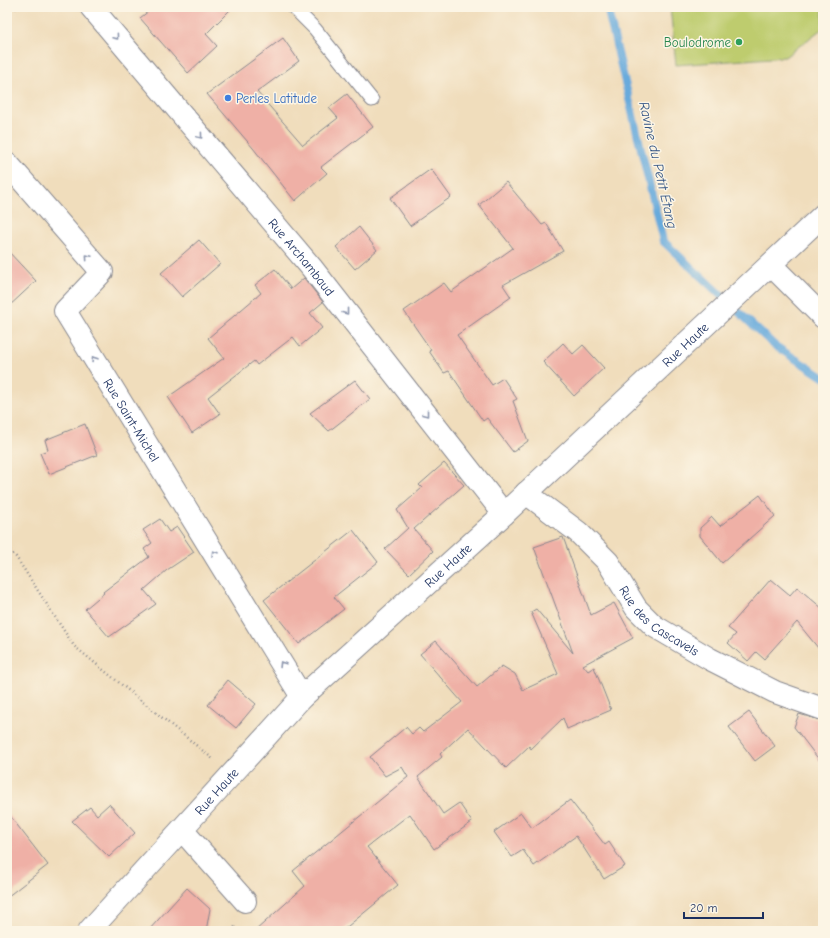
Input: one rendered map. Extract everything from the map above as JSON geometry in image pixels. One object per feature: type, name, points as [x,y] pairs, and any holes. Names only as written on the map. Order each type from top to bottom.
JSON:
[{"type":"street","name":"Rue Archambaud","points":[[91,7],[311,267],[504,514]]},
{"type":"street","name":"Rue Saint-Michel","points":[[7,163],[102,272],[65,311],[302,697]]},
{"type":"street","name":"Rue Haute","points":[[89,931],[302,697],[504,514],[678,350],[772,265],[823,215]]},
{"type":"street","points":[[772,265],[823,317]]},
{"type":"street","name":"Rue des Cascavels","points":[[526,493],[578,532],[608,562],[636,608],[654,626],[710,659],[775,692],[823,709]]},
{"type":"street","points":[[182,830],[245,901]]},
{"type":"lane","points":[[293,7],[314,29],[372,100]]},
{"type":"path","points":[[7,548],[16,557],[74,646],[232,775]]},
{"type":"green space","name":"Boulodrome","points":[[670,7],[823,7],[823,28],[785,57],[676,65]]},
{"type":"building","points":[[154,7],[233,7],[206,34],[217,46],[188,73],[140,18]]},
{"type":"building","points":[[283,38],[299,61],[257,92],[303,145],[338,118],[329,108],[347,94],[373,127],[321,167],[327,173],[295,201],[253,148],[207,94]]},
{"type":"building","points":[[431,169],[451,197],[410,226],[390,198]]},
{"type":"building","points":[[506,182],[542,225],[546,223],[563,251],[503,285],[511,297],[457,335],[492,385],[503,378],[517,399],[513,401],[528,441],[513,452],[487,418],[483,421],[449,371],[444,373],[429,351],[431,350],[404,311],[444,283],[451,292],[513,248],[479,205]]},
{"type":"building","points":[[359,227],[377,250],[355,269],[336,247]]},
{"type":"building","points":[[199,240],[220,264],[182,297],[161,273]]},
{"type":"building","points":[[7,250],[36,281],[7,308]]},
{"type":"building","points":[[275,269],[291,289],[304,278],[323,302],[310,313],[322,328],[300,346],[293,337],[257,365],[254,361],[208,397],[220,414],[192,433],[168,397],[224,358],[208,338],[261,293],[255,285]]},
{"type":"building","points":[[563,343],[573,354],[583,345],[604,368],[574,396],[543,362]]},
{"type":"building","points":[[355,380],[370,399],[329,431],[310,413]]},
{"type":"building","points":[[85,424],[97,455],[49,474],[40,453],[48,450],[45,440]]},
{"type":"building","points":[[444,463],[464,485],[414,529],[433,551],[409,574],[385,549],[408,528],[397,510],[422,488],[419,485]]},
{"type":"building","points":[[760,495],[775,516],[722,563],[700,536],[700,528],[712,517],[720,526]]},
{"type":"building","points":[[160,519],[169,532],[177,527],[194,552],[167,570],[144,590],[156,604],[109,637],[85,609],[104,593],[103,592],[149,557],[144,549],[152,543],[143,530]]},
{"type":"building","points":[[353,530],[378,562],[334,597],[344,609],[299,644],[264,600]]},
{"type":"building","points":[[563,537],[591,615],[614,603],[633,638],[583,665],[588,671],[594,667],[611,710],[567,729],[563,718],[531,749],[529,746],[506,768],[468,728],[440,754],[442,757],[418,777],[443,814],[459,803],[472,822],[434,849],[410,814],[367,847],[398,885],[342,931],[255,931],[305,886],[293,871],[408,777],[402,767],[385,776],[370,757],[406,727],[412,734],[419,728],[423,732],[462,702],[420,654],[436,641],[477,687],[502,666],[515,674],[523,690],[558,674],[531,612],[536,609],[573,653],[534,547]]},
{"type":"building","points":[[771,579],[790,595],[797,587],[823,609],[823,654],[797,622],[764,659],[756,652],[748,661],[728,643],[736,634],[728,628]]},
{"type":"building","points":[[228,680],[256,704],[236,728],[208,705]]},
{"type":"building","points":[[749,712],[775,746],[755,761],[729,727]]},
{"type":"building","points":[[799,714],[823,721],[823,765],[794,727]]},
{"type":"building","points":[[570,800],[605,845],[609,842],[625,866],[604,879],[576,836],[534,866],[523,850],[512,857],[494,832],[521,813],[532,828]]},
{"type":"building","points":[[109,804],[135,833],[109,857],[72,821],[90,807],[97,815]]},
{"type":"building","points":[[7,812],[48,865],[7,897]]},
{"type":"building","points":[[187,888],[210,909],[206,931],[148,931]]},
{"type":"waterway","name":"Ravine du Petit Étang","points":[[607,7],[663,241],[774,345],[823,377]]},
{"type":"place","name":"Boulodrome","points":[[739,42]]},
{"type":"place","name":"Perles Latitude","points":[[228,98]]}]
